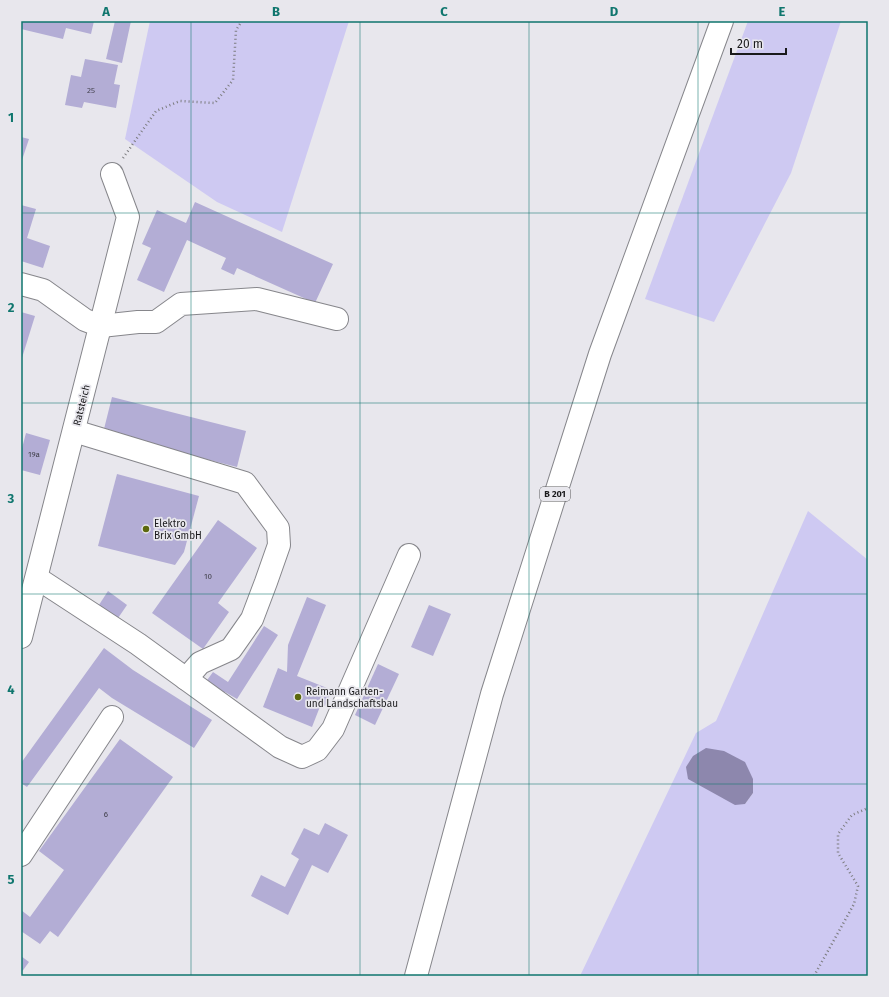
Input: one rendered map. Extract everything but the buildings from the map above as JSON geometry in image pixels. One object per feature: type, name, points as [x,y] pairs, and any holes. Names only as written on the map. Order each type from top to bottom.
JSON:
[{"type":"main road","name":"B 201","points":[[416,976],[492,694],[600,354],[722,21]]},
{"type":"main road","name":"Ratsteich","points":[[21,637],[128,217],[112,174]]},
{"type":"main road","points":[[21,284],[43,290],[85,320],[100,326],[138,322],[156,322],[181,304],[257,299],[337,319]]},
{"type":"main road","points":[[74,431],[245,483],[278,528],[279,545],[252,619],[231,649],[200,663],[186,679]]},
{"type":"main road","points":[[37,578],[138,644],[280,747],[302,757],[317,750],[333,729],[409,555]]},
{"type":"main road","points":[[21,855],[112,717]]},
{"type":"path","points":[[112,174],[156,111],[180,101],[215,102],[233,80],[236,30],[242,21]]},
{"type":"path","points":[[814,976],[854,904],[858,886],[838,853],[838,834],[852,815],[868,808]]},
{"type":"shaded area","points":[[150,21],[349,21],[282,232],[217,202],[125,139]]},
{"type":"shaded area","points":[[748,21],[841,21],[791,173],[714,322],[645,299]]},
{"type":"shaded area","points":[[808,511],[868,560],[868,976],[580,976],[696,733],[716,721]],"holes":[[[753,779],[753,793],[745,804]]]},
{"type":"shaded area","points":[[706,748],[724,751],[745,762],[753,779],[753,793],[745,804],[735,805],[688,779],[686,767],[693,756]]},
{"type":"place","name":"Elektro Brix GmbH","points":[[146,529]]},
{"type":"place","name":"Reimann Garten- und Landschaftsbau","points":[[298,697]]}]
